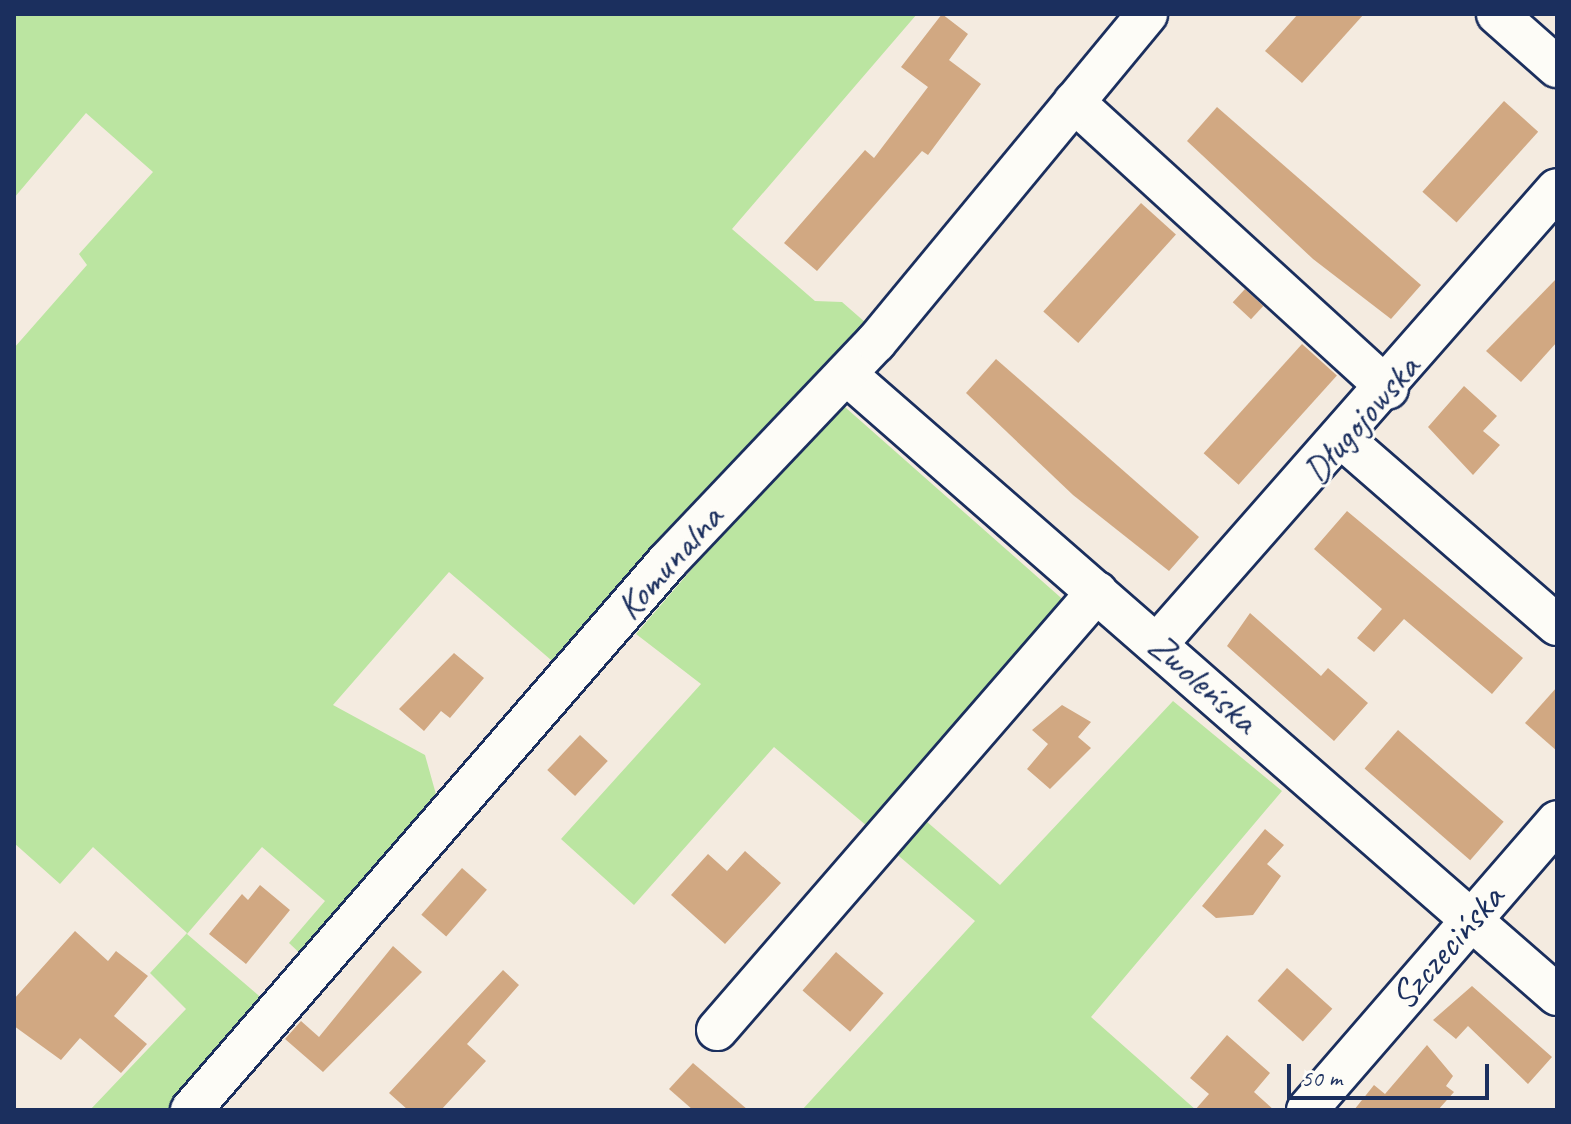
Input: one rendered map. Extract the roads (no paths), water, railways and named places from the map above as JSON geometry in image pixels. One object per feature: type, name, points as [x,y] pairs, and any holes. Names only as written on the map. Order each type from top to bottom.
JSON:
[{"type":"street","name":"Komunalna","points":[[191,1110],[667,562],[846,374],[1147,14]]},
{"type":"street","points":[[1497,14],[1557,67]]},
{"type":"street","points":[[1074,102],[1388,389]]},
{"type":"street","name":"Długojowska","points":[[1158,643],[1344,440],[1557,189]]},
{"type":"street","name":"Zwoleńska","points":[[846,374],[1158,643],[1557,995]]},
{"type":"street","points":[[1344,440],[1557,625]]},
{"type":"street","points":[[717,1030],[1097,592]]},
{"type":"street","name":"Szczecińska","points":[[1307,1110],[1557,821]]}]
